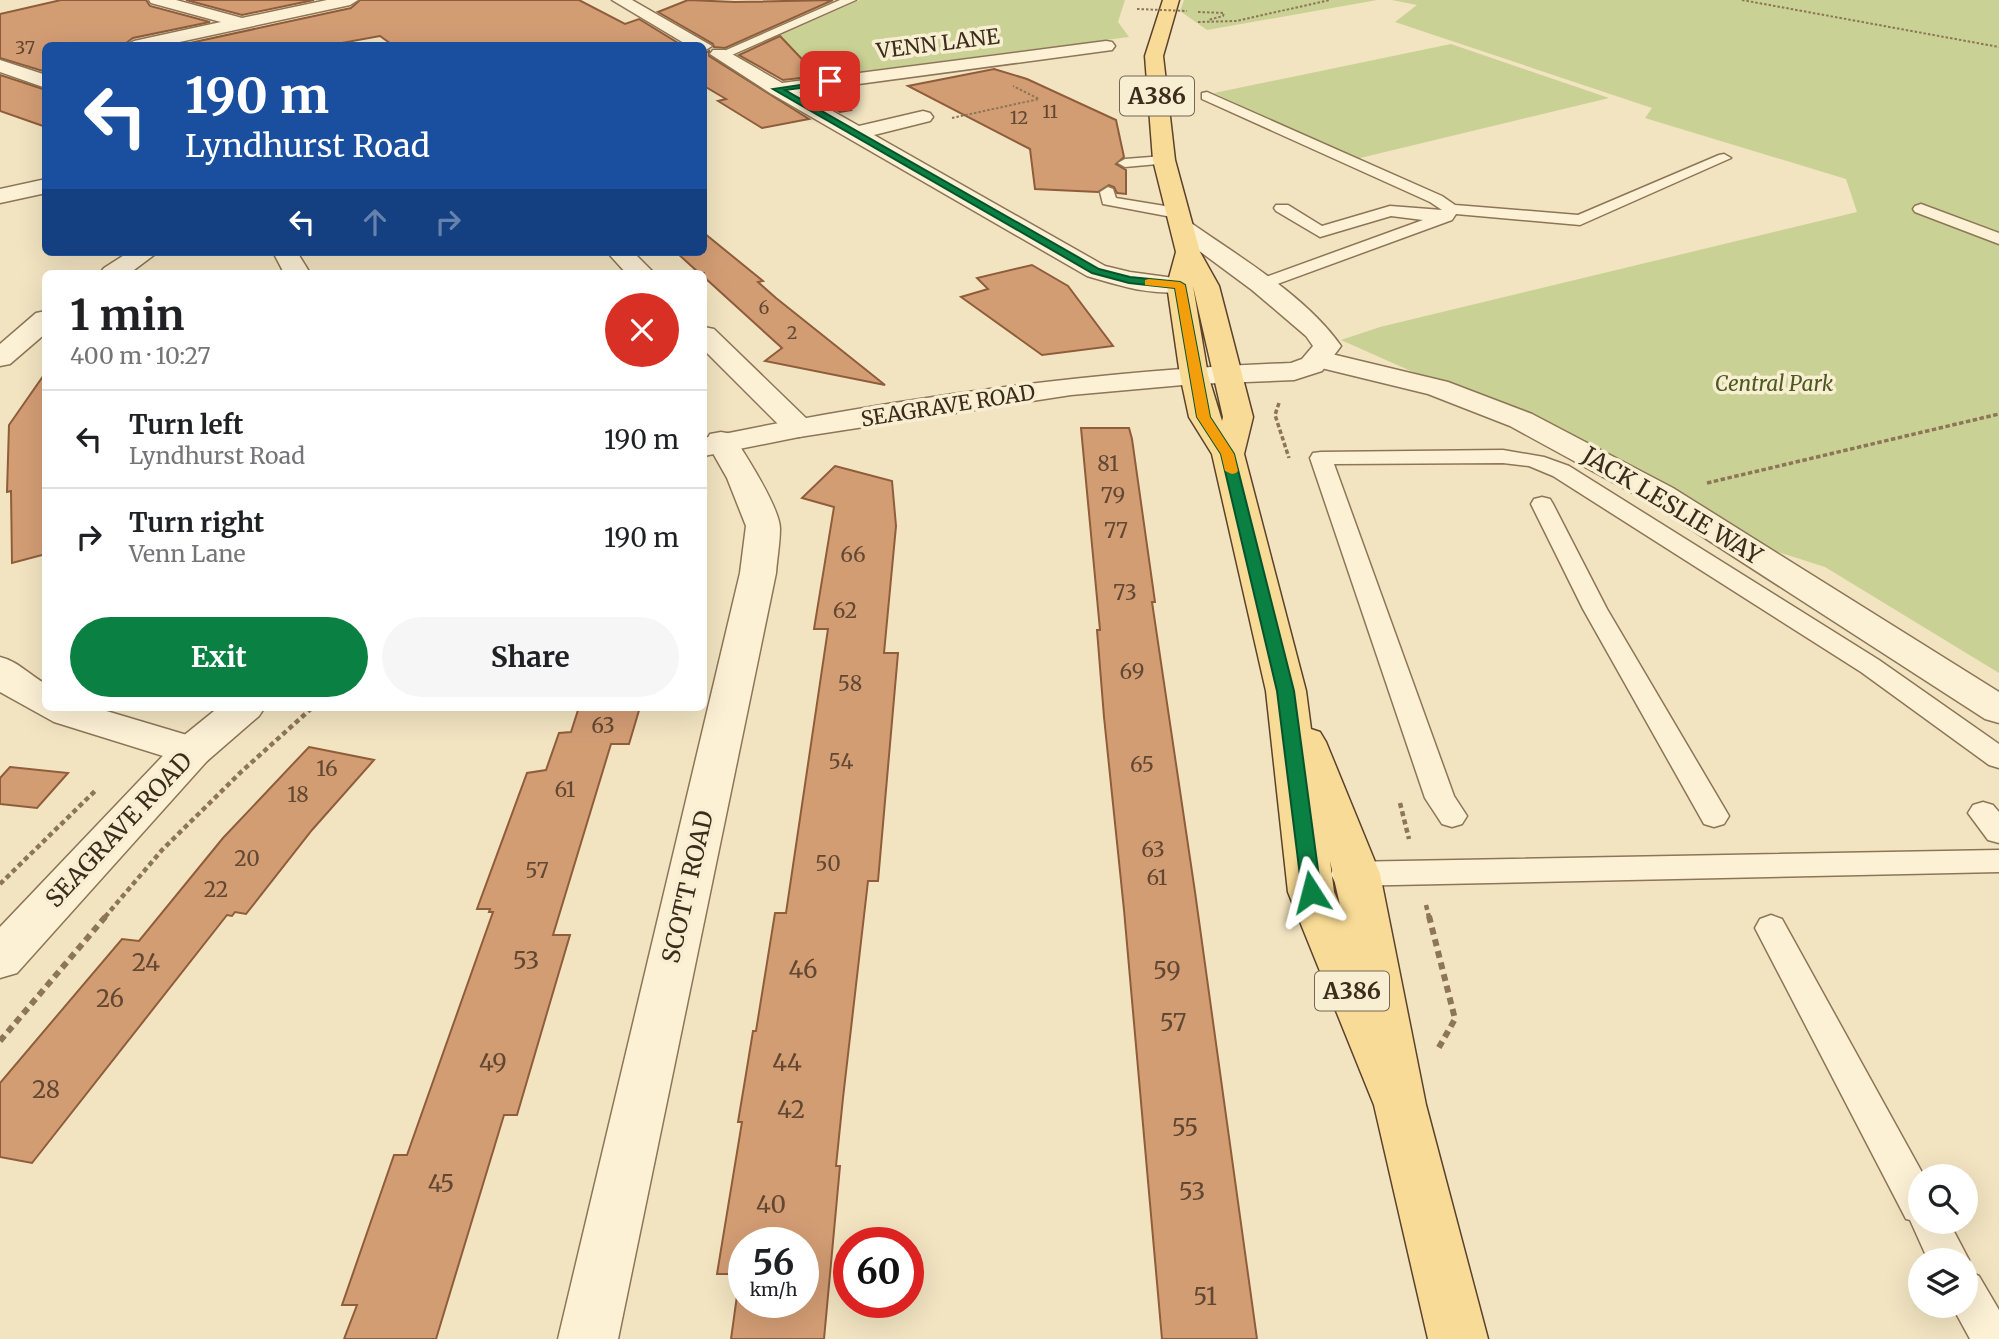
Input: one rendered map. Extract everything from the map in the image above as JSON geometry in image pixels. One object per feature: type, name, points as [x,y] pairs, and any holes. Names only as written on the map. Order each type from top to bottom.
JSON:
[{"type":"main road","name":"A386","points":[[1171,0],[1154,56],[1164,160],[1183,231],[1180,285],[1194,375],[1204,417],[1228,454],[1286,691],[1311,892],[1400,1105]]},
{"type":"main road","points":[[1183,231],[1206,286],[1228,374]]},
{"type":"main road","name":"A386","points":[[1228,374],[1238,417],[1228,454]]},
{"type":"main road","name":"A386","points":[[1286,691],[1357,874],[1400,1105],[1458,1339]]},
{"type":"street","points":[[157,0],[242,22]]},
{"type":"street","points":[[152,42],[350,0]]},
{"type":"street","points":[[620,0],[692,42]]},
{"type":"street","name":"VENN LANE","points":[[777,89],[1106,46]]},
{"type":"street","points":[[714,55],[1096,271],[1129,280],[1180,285]]},
{"type":"street","points":[[5,70],[42,65]]},
{"type":"street","points":[[5,70],[42,81]]},
{"type":"street","points":[[855,133],[923,117]]},
{"type":"street","points":[[0,196],[42,187]]},
{"type":"street","points":[[1183,231],[1261,285],[1316,330],[1327,346],[1319,359]]},
{"type":"street","points":[[118,270],[140,256]]},
{"type":"street","points":[[623,256],[637,270]]},
{"type":"street","points":[[0,358],[42,322]]},
{"type":"street","points":[[707,338],[799,428]]},
{"type":"street","name":"SEAGRAVE ROAD","points":[[712,444],[1072,386],[1194,375],[1294,371],[1312,365],[1319,359]]},
{"type":"street","name":"JACK LESLIE WAY","points":[[1319,359],[1438,388],[1532,425],[1661,495],[1999,710]]},
{"type":"street","name":"SCOTT ROAD","points":[[588,1339],[758,573],[763,526],[743,478],[712,444]]},
{"type":"street","points":[[0,669],[14,683],[42,699]]},
{"type":"street","points":[[64,711],[191,751]]},
{"type":"street","name":"SEAGRAVE ROAD","points":[[0,959],[191,751],[240,711]]},
{"type":"lane","points":[[714,55],[850,0]]},
{"type":"lane","points":[[1207,96],[1436,199],[1449,213]]},
{"type":"lane","points":[[1282,208],[1320,232],[1390,211],[1580,220],[1724,158]]},
{"type":"lane","points":[[1125,163],[1164,160]]},
{"type":"lane","points":[[1108,192],[1109,201],[1149,210],[1183,231]]},
{"type":"lane","points":[[1920,209],[1999,239]]},
{"type":"lane","points":[[1261,285],[1449,213]]},
{"type":"lane","points":[[1452,816],[1440,798],[1321,458],[1494,456],[1538,460],[1561,471],[1870,666],[1999,758]]},
{"type":"lane","points":[[1542,504],[1595,609],[1714,816]]},
{"type":"lane","points":[[1999,813],[1983,813],[1999,832]]},
{"type":"lane","points":[[1308,877],[1999,861]]},
{"type":"lane","points":[[1771,928],[1908,1184]]},
{"type":"lane","points":[[1978,1313],[1993,1339]]},
{"type":"path","points":[[1137,9],[1224,13],[1223,16],[1198,22],[1236,21],[1330,0]]},
{"type":"path","points":[[1742,0],[1999,47]]},
{"type":"path","points":[[1759,471],[1999,414]]},
{"type":"path","points":[[1284,447],[1289,460]]},
{"type":"path","points":[[0,1041],[163,850],[241,772],[309,711]]},
{"type":"path","points":[[1397,792],[1455,1019],[1400,1105]]},
{"type":"green space","points":[[860,0],[1125,0],[1118,22],[1129,37],[794,80],[733,56]]},
{"type":"green space","points":[[1184,0],[1377,0],[1207,30],[1180,11]]},
{"type":"green space","name":"Central Park","points":[[1392,0],[1999,0],[1999,673],[1825,567],[1753,544],[1624,466],[1341,340],[1380,327],[1857,212],[1846,179],[1645,118],[1652,108],[1395,22],[1417,5]]},
{"type":"green space","points":[[1451,44],[1609,98],[1356,159],[1214,93]]},
{"type":"building","points":[[61,0],[146,0],[150,6],[210,22],[133,38],[128,42],[42,42],[42,71],[0,58],[0,14]]},
{"type":"building","points":[[186,0],[314,0],[242,15]]},
{"type":"building","points":[[360,0],[579,0],[625,24],[639,19],[676,42],[388,42],[380,36],[347,42],[194,42],[351,8]]},
{"type":"building","points":[[688,0],[833,0],[725,48],[714,47],[658,12]]},
{"type":"building","points":[[780,36],[818,76],[783,80],[739,55]]},
{"type":"building","points":[[707,52],[809,119],[762,128],[718,101],[726,99],[707,88]]},
{"type":"building","points":[[994,69],[1027,79],[1116,120],[1124,157],[1116,164],[1126,170],[1126,194],[1117,193],[1114,187],[1109,185],[1098,192],[1035,189],[1030,149],[908,86]]},
{"type":"building","points":[[0,75],[42,89],[42,126],[0,111]]},
{"type":"building","points":[[832,90],[851,110],[840,112],[807,94]]},
{"type":"building","points":[[707,235],[763,281],[758,282],[776,298],[885,385],[765,361],[782,348],[707,280],[707,270],[696,270],[680,256],[707,256]]},
{"type":"building","points":[[1032,265],[1068,286],[1113,346],[1042,355],[961,297],[988,289],[977,278]]},
{"type":"building","points":[[42,378],[42,555],[12,563],[11,491],[7,492],[9,425]]},
{"type":"building","points":[[1081,428],[1129,428],[1132,439],[1155,602],[1152,602],[1257,1339],[1162,1339],[1104,717],[1097,630],[1100,630]]},
{"type":"building","points":[[835,466],[892,481],[896,526],[884,653],[898,653],[878,881],[868,881],[843,1098],[836,1166],[840,1166],[824,1339],[731,1339],[734,1318],[819,1318],[819,1227],[728,1227],[728,1274],[717,1274],[742,1122],[738,1122],[775,913],[786,913],[828,629],[814,629],[834,507],[802,498]]},
{"type":"building","points":[[578,711],[639,711],[629,744],[611,744],[553,935],[570,935],[517,1115],[504,1115],[436,1339],[344,1339],[357,1305],[342,1305],[394,1155],[407,1155],[493,912],[489,912],[490,909],[477,909],[527,773],[546,770],[559,733],[571,732]]},
{"type":"building","points":[[309,747],[374,760],[312,830],[246,914],[235,912],[232,916],[227,915],[32,1163],[0,1157],[0,1083],[122,939],[139,941],[223,838]]},
{"type":"building","points":[[10,767],[68,773],[37,808],[0,804],[0,778]]},
{"type":"slow traffic","points":[[1149,282],[1180,285],[1194,375],[1204,417],[1228,454],[1232,471]]},
{"type":"route","points":[[830,81],[777,89],[1096,271],[1129,280],[1180,285],[1194,375],[1204,417],[1228,454],[1286,691],[1311,892]]}]
